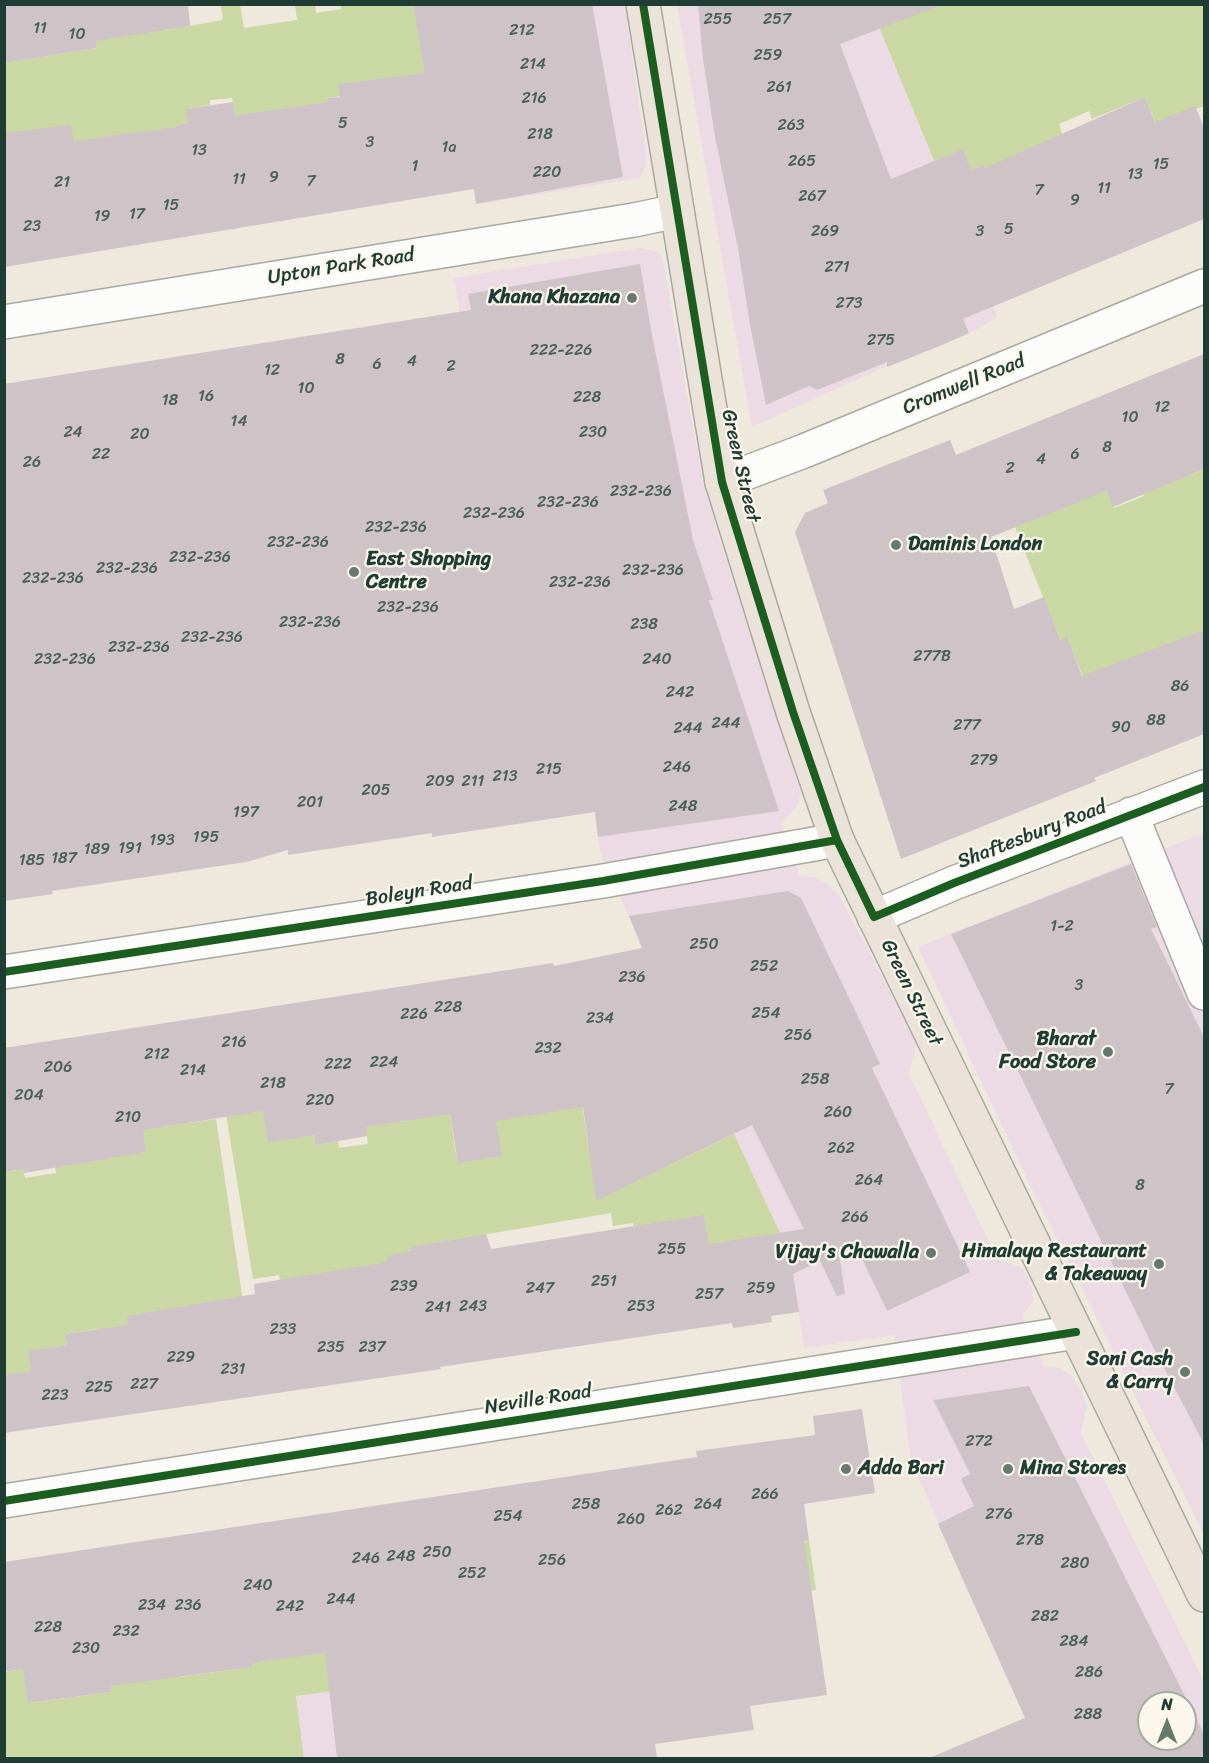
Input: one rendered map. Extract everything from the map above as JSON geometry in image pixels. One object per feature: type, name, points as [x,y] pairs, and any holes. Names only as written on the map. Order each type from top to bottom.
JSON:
[{"type":"main road","name":"Green Street","points":[[643,4],[722,482],[793,712],[837,840],[1204,1595]]},
{"type":"street","name":"Upton Park Road","points":[[4,322],[634,220],[677,211]]},
{"type":"street","name":"Cromwell Road","points":[[722,482],[804,451],[1204,286]]},
{"type":"street","name":"Shaftesbury Road","points":[[874,917],[954,883],[1204,786]]},
{"type":"street","points":[[1131,814],[1204,993]]},
{"type":"street","name":"Boleyn Road","points":[[4,972],[603,881],[837,840]]},
{"type":"street","name":"Neville Road","points":[[4,1501],[1076,1332]]},
{"type":"shaded area","points":[[449,5],[625,5],[646,153],[646,166],[640,178],[476,204]]},
{"type":"shaded area","points":[[677,5],[870,5],[997,317],[969,334],[887,366],[752,427]]},
{"type":"shaded area","points":[[639,248],[660,254],[695,439],[717,531],[801,793],[797,806],[781,824],[800,876],[814,877],[827,883],[840,897],[917,1043],[909,1074],[997,1259],[1022,1268],[1032,1289],[1033,1302],[1022,1316],[1045,1367],[1059,1368],[1072,1376],[1082,1392],[1087,1405],[1081,1433],[1204,1682],[1204,1758],[1046,1758],[1013,1690],[911,1461],[894,1335],[804,1348],[790,1255],[734,1134],[729,1136],[600,852],[576,669],[477,417],[454,278]]},
{"type":"shaded area","points":[[1204,833],[1204,1534],[1027,1179],[918,947]]},
{"type":"shaded area","points":[[369,1686],[417,1746],[418,1758],[304,1758],[296,1696]]},
{"type":"green space","points":[[413,4],[418,30],[455,80],[328,98],[335,150],[238,138],[232,98],[210,100],[210,105],[187,109],[188,123],[177,125],[185,177],[77,164],[71,126],[45,129],[4,167],[4,63],[97,48],[92,21],[166,30],[223,20],[221,5],[240,5],[244,28],[297,20],[295,5],[315,5],[316,13],[341,9],[341,5]]},
{"type":"green space","points":[[870,5],[1204,5],[1204,106],[1196,109],[1174,167],[1145,97],[1092,119],[1089,111],[1059,124],[1062,134],[992,185],[983,165],[971,170],[963,150],[934,161]]},
{"type":"green space","points":[[1181,459],[1188,476],[1204,469],[1204,630],[1083,677],[1067,637],[1060,640],[1015,527],[1036,519],[1027,497],[1106,491],[1114,508],[1144,496],[1141,488]]},
{"type":"green space","points":[[482,1030],[578,1076],[588,1145],[637,1181],[734,1134],[780,1233],[713,1268],[704,1216],[656,1223],[643,1280],[633,1223],[613,1226],[611,1213],[411,1247],[398,1318],[287,1319],[279,1275],[253,1279],[219,1071],[302,1058],[315,1145],[338,1141],[339,1148],[368,1144],[358,1079],[376,1125],[405,1121],[447,1096],[456,1154],[460,1162],[501,1156]]},
{"type":"green space","points":[[154,1082],[161,1127],[216,1119],[249,1343],[133,1359],[98,1329],[65,1334],[67,1345],[29,1351],[31,1371],[5,1375],[5,1172],[23,1169],[25,1178],[56,1173],[52,1144],[121,1155],[146,1152],[136,1084]]},
{"type":"green space","points":[[809,1541],[816,1590],[522,1636],[368,1686],[296,1696],[304,1758],[5,1758],[5,1672],[23,1669],[29,1703],[111,1692],[99,1606],[180,1677],[251,1667],[252,1663],[285,1658],[735,1551]]},
{"type":"building","points":[[4,4],[188,4],[190,26],[96,41],[97,48],[4,63]]},
{"type":"building","points":[[413,4],[592,4],[623,177],[476,204],[474,189],[4,267],[4,133],[71,125],[74,141],[177,127],[177,125],[188,123],[186,109],[233,102],[235,115],[282,109],[328,102],[328,98],[340,97],[338,84],[425,73]]},
{"type":"building","points":[[698,4],[935,4],[936,7],[840,44],[891,179],[963,149],[971,170],[983,165],[985,168],[1145,97],[1155,122],[1195,106],[1204,127],[1204,219],[963,319],[969,333],[942,345],[887,367],[887,362],[817,390],[809,386],[766,405],[738,248],[715,137],[703,59]]},
{"type":"building","points":[[640,264],[693,540],[713,600],[709,600],[779,811],[598,837],[595,812],[432,837],[432,833],[288,855],[288,850],[246,862],[52,891],[53,894],[4,901],[4,384],[471,310],[468,294]]},
{"type":"building","points":[[1204,354],[1204,469],[1113,507],[1106,491],[991,537],[1014,609],[1044,597],[1060,640],[1067,636],[1082,676],[1204,630],[1204,734],[1094,778],[1096,781],[901,859],[795,532],[805,513],[828,503],[823,490],[950,440],[956,455]]},
{"type":"building","points":[[1131,864],[1157,927],[1151,929],[1204,1037],[1204,1444],[1154,1349],[951,934]]},
{"type":"building","points":[[788,891],[801,898],[863,1027],[880,1064],[872,1068],[970,1272],[887,1311],[855,1244],[839,1252],[845,1294],[837,1296],[820,1261],[793,1274],[799,1312],[771,1316],[772,1322],[733,1328],[732,1323],[440,1367],[441,1369],[4,1433],[4,1375],[31,1371],[28,1351],[67,1345],[65,1334],[128,1325],[127,1316],[255,1294],[254,1284],[388,1262],[387,1256],[411,1251],[410,1247],[486,1234],[491,1249],[704,1215],[709,1244],[804,1229],[752,1125],[596,1201],[583,1107],[496,1121],[502,1156],[458,1163],[450,1114],[366,1127],[367,1136],[315,1145],[314,1135],[268,1143],[263,1111],[143,1130],[146,1152],[24,1173],[23,1169],[4,1172],[4,1048],[553,963],[554,966],[642,948],[629,916]]},
{"type":"building","points":[[1029,1386],[1182,1691],[1137,1691],[1137,1751],[1197,1751],[1197,1720],[1204,1734],[1204,1758],[929,1758],[1025,1718],[938,1524],[974,1506],[961,1479],[970,1474],[933,1400]]},
{"type":"building","points":[[862,1409],[875,1493],[804,1504],[809,1541],[804,1541],[827,1695],[750,1706],[754,1730],[655,1744],[657,1758],[337,1758],[325,1653],[252,1663],[252,1667],[110,1686],[111,1692],[28,1703],[23,1669],[4,1672],[4,1562],[697,1457],[696,1451],[815,1435],[813,1416]]},
{"type":"cycle path","points":[[643,4],[722,482],[793,712],[837,840],[874,917],[954,883],[1204,787]]},
{"type":"cycle path","points":[[4,972],[603,881],[837,840]]},
{"type":"cycle path","points":[[4,1501],[1076,1332]]},
{"type":"place","name":"Khana Khazana","points":[[632,298]]},
{"type":"place","name":"Daminis London","points":[[896,545]]},
{"type":"place","name":"East Shopping Centre","points":[[354,572]]},
{"type":"place","name":"Bharat Food Store","points":[[1108,1052]]},
{"type":"place","name":"Vijay's Chawalla","points":[[931,1253]]},
{"type":"place","name":"Himalaya Restaurant & Takeaway","points":[[1159,1264]]},
{"type":"place","name":"Soni Cash & Carry","points":[[1185,1372]]},
{"type":"place","name":"Adda Bari","points":[[846,1469]]},
{"type":"place","name":"Mina Stores","points":[[1008,1469]]}]
